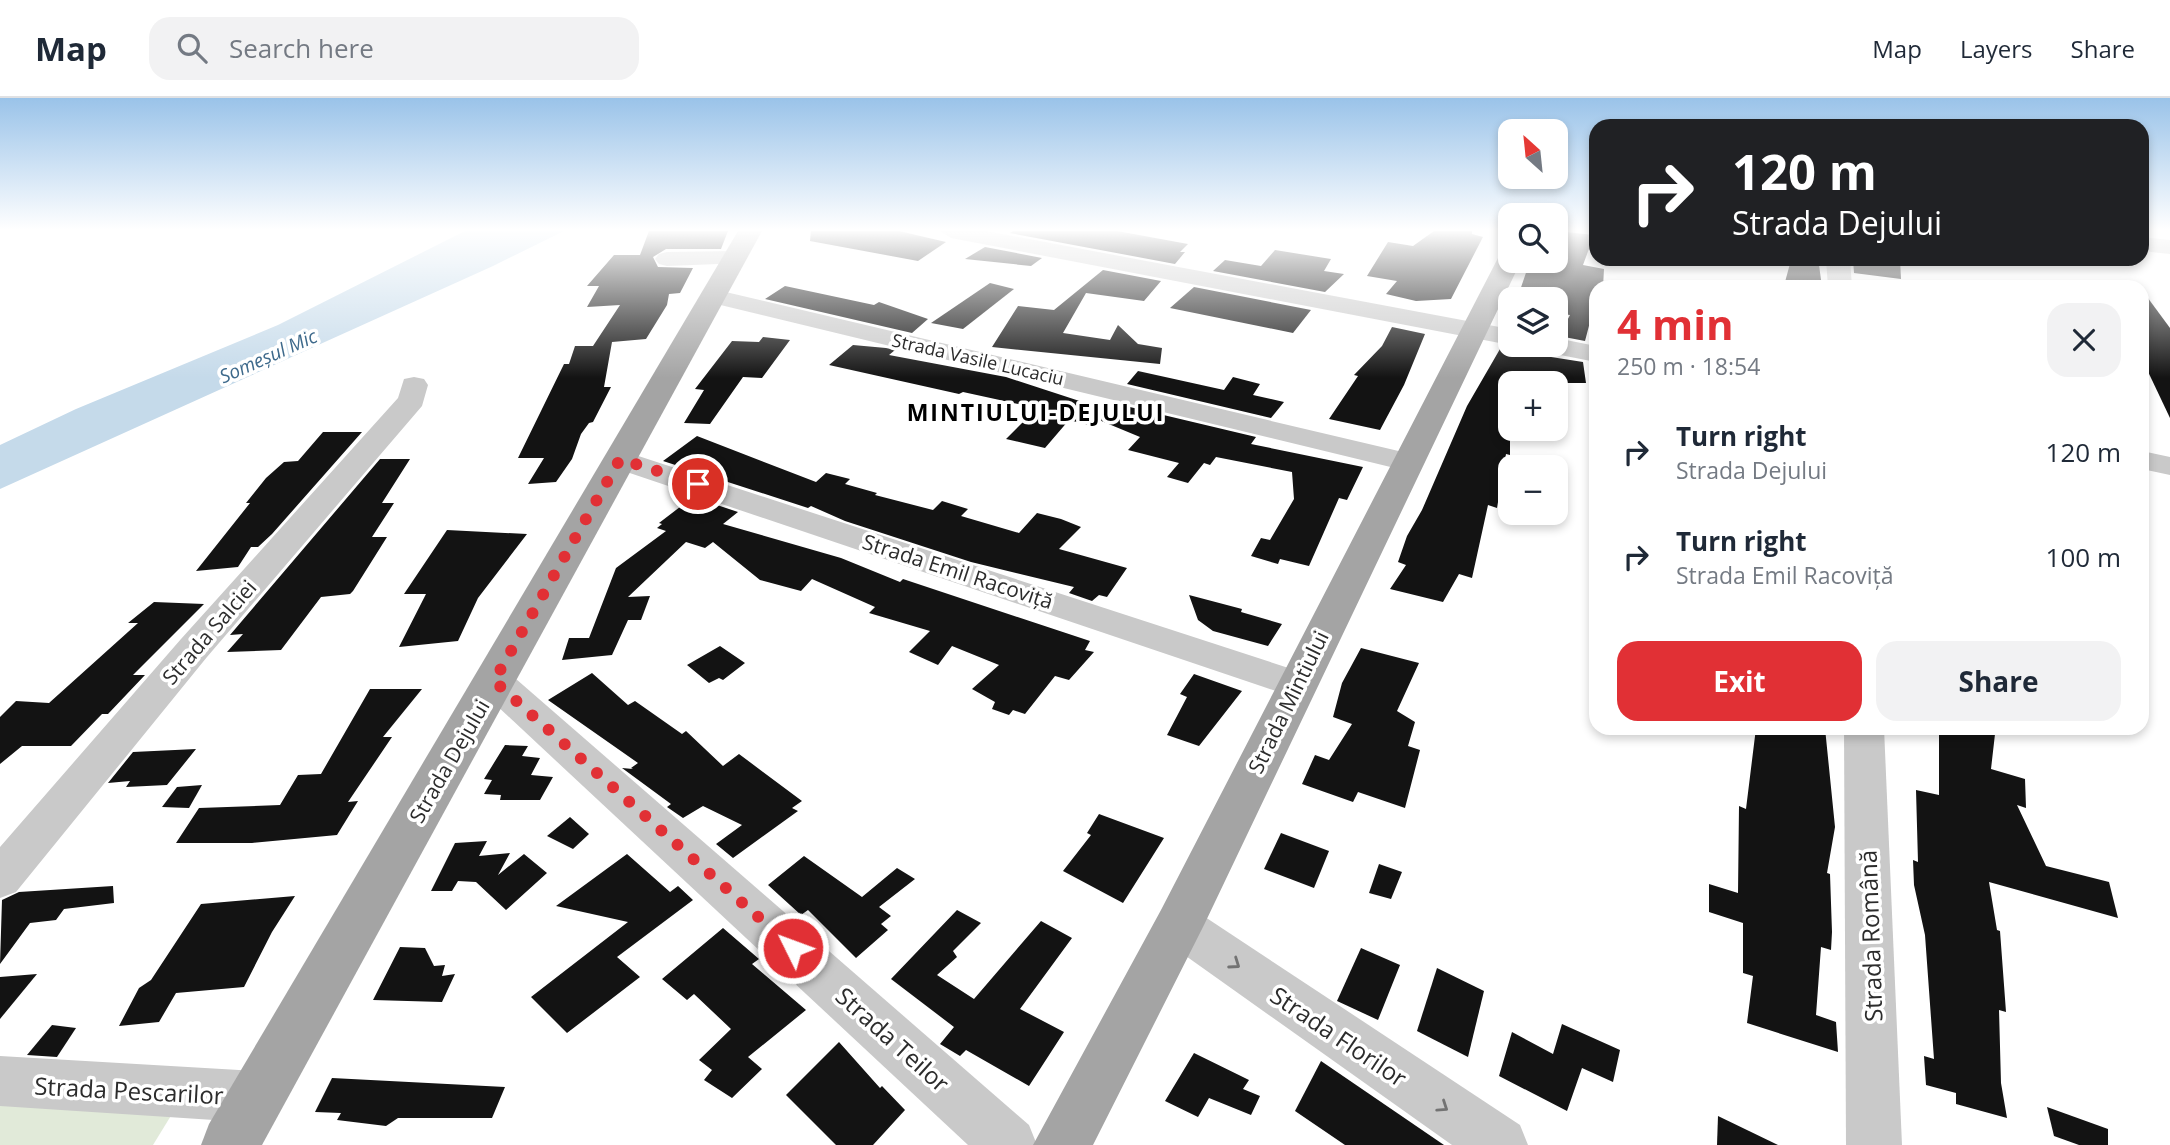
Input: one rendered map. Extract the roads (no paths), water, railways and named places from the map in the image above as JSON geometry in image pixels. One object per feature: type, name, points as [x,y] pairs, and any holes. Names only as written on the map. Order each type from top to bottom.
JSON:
[{"type":"main road","name":"Strada Dejului","points":[[230,1145],[722,280]]},
{"type":"main road","name":"Strada Mintiului","points":[[1062,1145],[1180,925],[1407,462],[1492,334],[1505,280]]},
{"type":"street","points":[[1208,280],[1492,334]]},
{"type":"street","name":"Strada Vasile Lucaciu","points":[[713,296],[1407,462]]},
{"type":"street","points":[[1568,349],[1589,353]]},
{"type":"street","name":"Strada Salciei","points":[[0,879],[194,648],[412,400],[414,385]]},
{"type":"street","name":"Strada Emil Racoviță","points":[[620,459],[1296,684]]},
{"type":"street","points":[[2149,462],[2170,466]]},
{"type":"street","name":"Strada Teilor","points":[[494,681],[636,806],[1009,1145]]},
{"type":"street","name":"Strada Română","points":[[1864,735],[1874,1145]]},
{"type":"street","name":"Strada Florilor","points":[[1180,925],[1500,1145]]},
{"type":"street","name":"Strada Pescarilor","points":[[0,1081],[258,1097]]},
{"type":"water","name":"Someșul Mic","points":[[368,280],[462,280],[0,489],[0,445],[76,409],[278,325]]},
{"type":"district","name":"MINTIULUI-DEJULUI","points":[[1036,412]]}]
